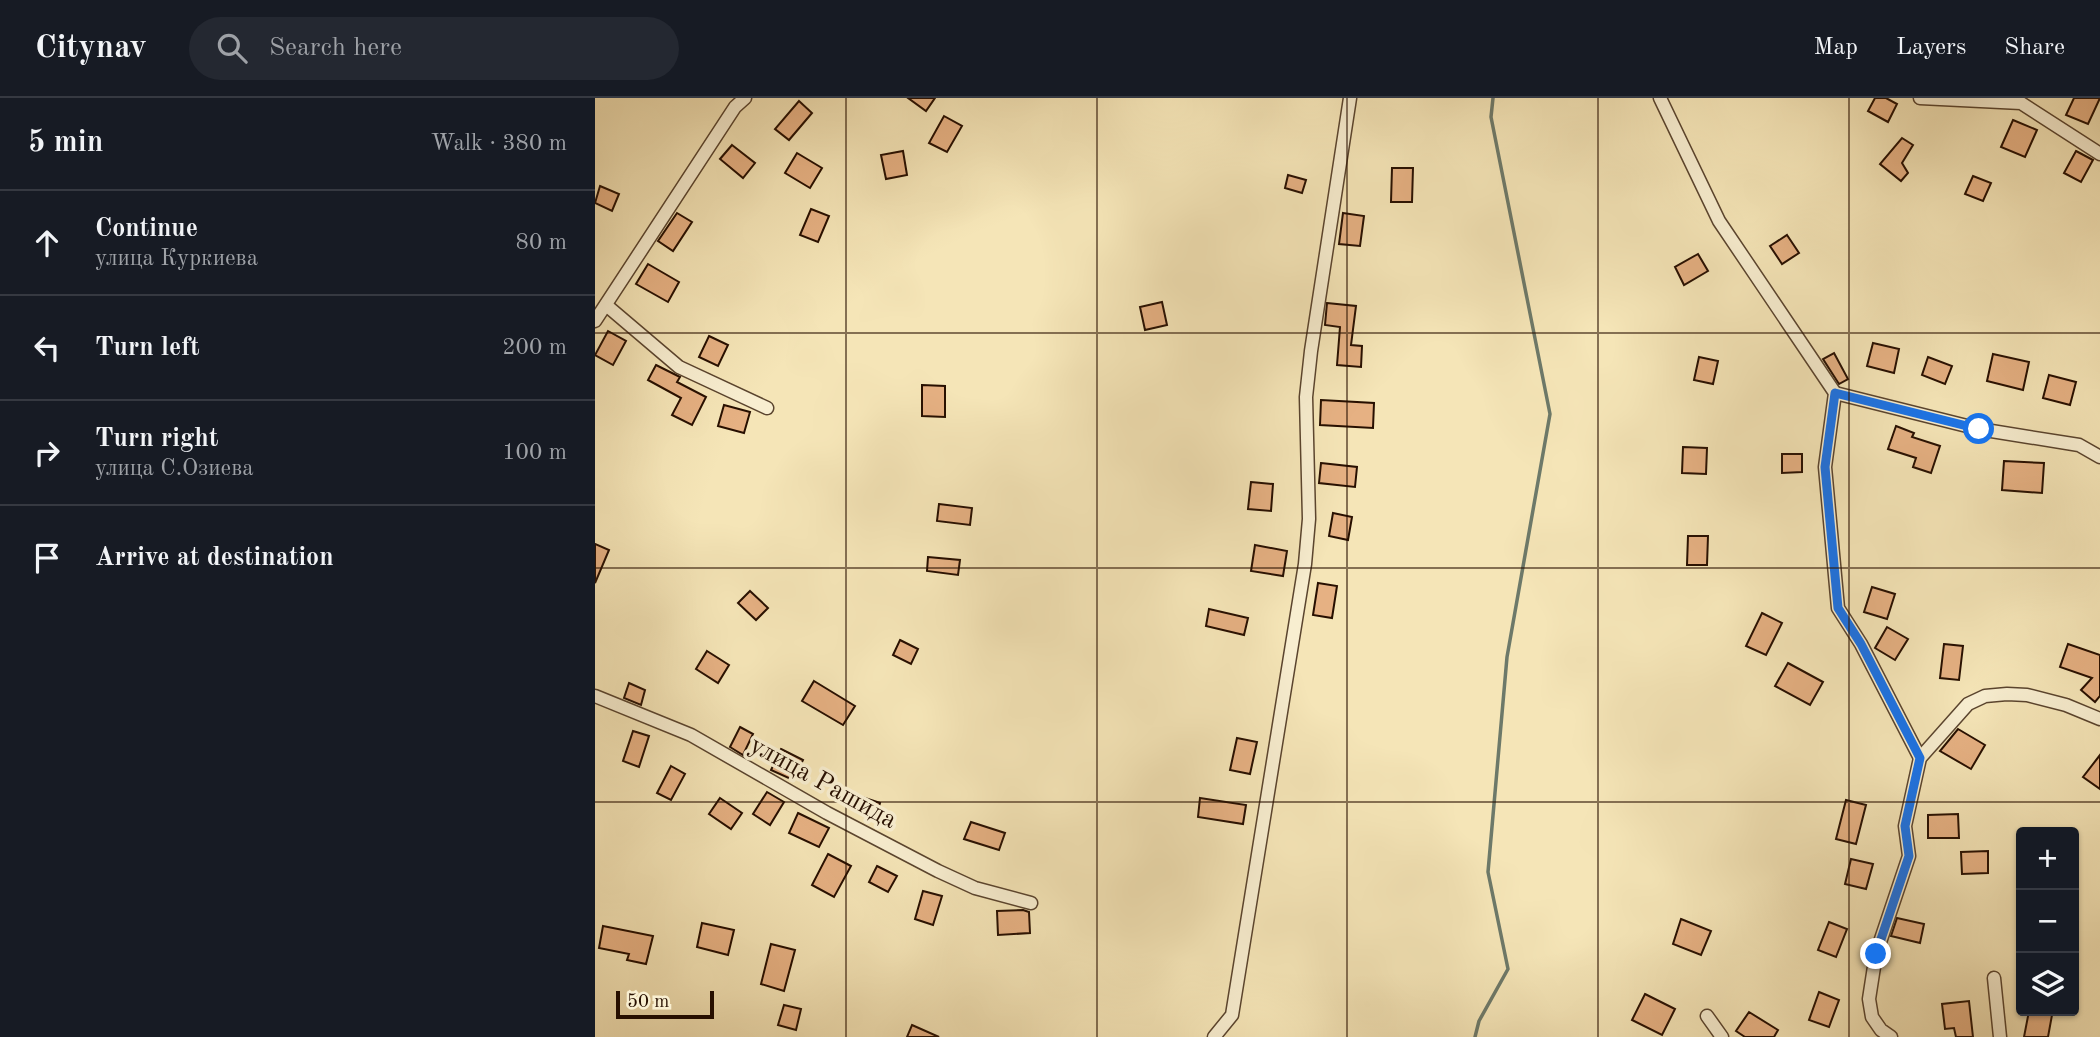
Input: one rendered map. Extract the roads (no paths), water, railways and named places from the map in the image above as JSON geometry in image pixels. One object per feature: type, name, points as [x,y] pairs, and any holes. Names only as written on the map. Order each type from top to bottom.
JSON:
[{"type":"street","points":[[595,321],[728,117],[745,98]]},
{"type":"street","points":[[1214,1037],[1232,1014],[1305,564],[1310,519],[1306,397],[1350,98]]},
{"type":"street","points":[[1660,98],[1719,221],[1835,393],[1825,467],[1838,608],[1861,644],[1920,758]]},
{"type":"street","points":[[1920,98],[2021,103],[2100,154]]},
{"type":"street","points":[[606,305],[679,367],[767,408]]},
{"type":"street","points":[[1835,393],[1979,429],[2079,445],[2100,457]]},
{"type":"street","name":"улица Рашида","points":[[595,696],[691,735],[827,813],[938,871],[975,888],[1031,903]]},
{"type":"street","points":[[1891,1037],[1881,1030],[1872,1017],[1869,999],[1876,954],[1909,856],[1905,826],[1920,758],[1968,704],[1985,696],[2033,696],[2066,705],[2100,719]]},
{"type":"street","points":[[1994,978],[2000,1037]]},
{"type":"street","points":[[1707,1016],[1721,1037]]},
{"type":"waterway","points":[[1475,1037],[1479,1021],[1508,969],[1488,872],[1507,657],[1550,414],[1491,117],[1493,98]]}]
